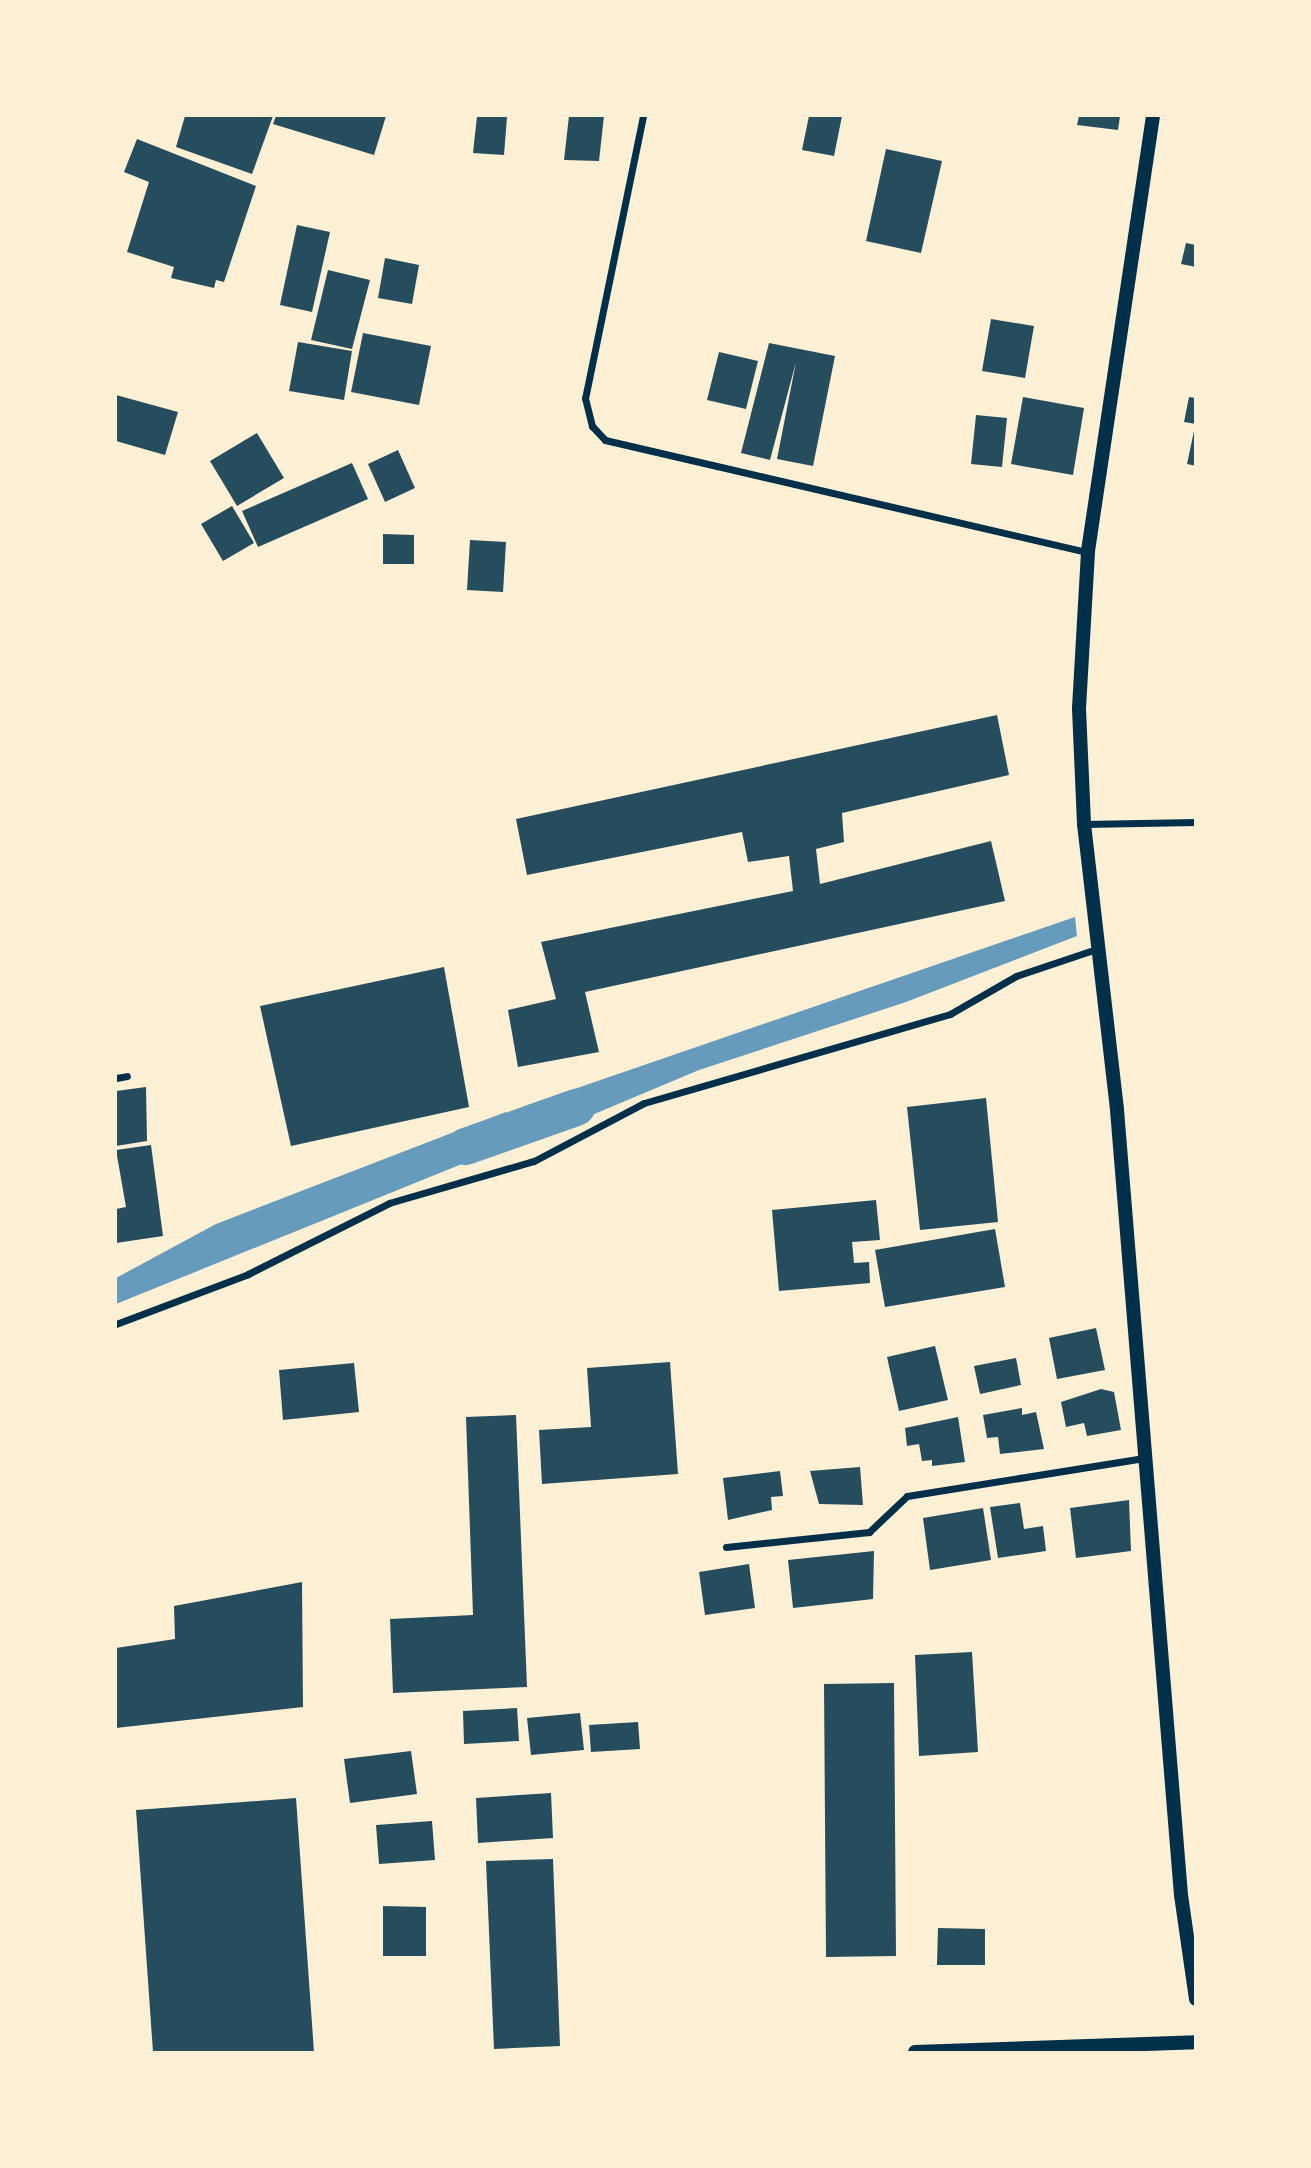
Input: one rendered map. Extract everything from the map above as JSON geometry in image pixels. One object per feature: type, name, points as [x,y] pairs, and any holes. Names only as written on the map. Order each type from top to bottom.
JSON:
[{"type":"main road","points":[[1153,116],[1088,552],[1080,628],[1084,824],[1116,1110],[1144,1458],[1195,1999]]},
{"type":"main road","points":[[915,2053],[1195,2042]]},
{"type":"street","points":[[643,116],[585,398],[592,426],[605,440],[1088,552]]},
{"type":"street","points":[[1084,824],[1195,822]]},
{"type":"street","points":[[116,1324],[248,1274],[389,1203],[534,1161],[644,1103],[950,1014],[1016,976],[1096,949]]},
{"type":"street","points":[[116,1077],[127,1076]]},
{"type":"street","points":[[726,1547],[869,1532],[907,1496],[1144,1458]]},
{"type":"water","points":[[1075,917],[1077,936],[906,1002],[699,1070],[535,1139],[522,1107]]},
{"type":"water","points":[[506,1112],[514,1143],[116,1304],[116,1278],[216,1224]]},
{"type":"building","points":[[185,116],[273,116],[252,174],[176,147]]},
{"type":"building","points":[[276,116],[386,116],[374,155],[273,124]]},
{"type":"building","points":[[477,116],[507,117],[504,155],[473,153]]},
{"type":"building","points":[[569,116],[604,116],[599,161],[564,160]]},
{"type":"building","points":[[809,116],[842,116],[834,156],[802,150]]},
{"type":"building","points":[[1079,116],[1120,116],[1118,130],[1077,125]]},
{"type":"building","points":[[137,139],[256,186],[224,282],[216,280],[214,288],[171,278],[174,267],[127,252],[149,182],[124,172]]},
{"type":"building","points":[[886,149],[942,161],[921,253],[866,241]]},
{"type":"building","points":[[297,225],[330,232],[312,312],[280,305]]},
{"type":"building","points":[[1186,243],[1196,245],[1196,267],[1181,264]]},
{"type":"building","points":[[385,258],[419,265],[412,304],[378,298]]},
{"type":"building","points":[[328,270],[370,280],[352,349],[311,340]]},
{"type":"building","points":[[991,319],[1034,326],[1025,378],[982,371]]},
{"type":"building","points":[[363,333],[431,346],[419,405],[351,392]]},
{"type":"building","points":[[298,342],[352,351],[344,400],[289,391]]},
{"type":"building","points":[[769,343],[835,356],[813,466],[777,459],[796,362],[770,460],[741,453]]},
{"type":"building","points":[[719,352],[758,361],[746,409],[707,400]]},
{"type":"building","points":[[116,395],[178,412],[165,455],[116,441]]},
{"type":"building","points":[[1023,397],[1084,408],[1073,475],[1011,464]]},
{"type":"building","points":[[1189,397],[1196,398],[1196,424],[1184,422]]},
{"type":"building","points":[[976,415],[1007,418],[1002,467],[971,464]]},
{"type":"building","points":[[1196,431],[1196,466],[1187,464]]},
{"type":"building","points":[[257,433],[284,478],[237,506],[210,461]]},
{"type":"building","points":[[398,450],[415,488],[385,502],[368,464]]},
{"type":"building","points":[[352,463],[368,499],[258,547],[242,511]]},
{"type":"building","points":[[232,506],[254,543],[223,561],[201,524]]},
{"type":"building","points":[[383,534],[414,535],[414,564],[383,564]]},
{"type":"building","points":[[470,540],[506,542],[503,592],[467,590]]},
{"type":"building","points":[[997,715],[1009,775],[842,813],[844,842],[816,849],[820,884],[991,841],[1005,901],[585,992],[599,1052],[518,1067],[508,1010],[556,999],[541,942],[793,891],[789,856],[748,862],[742,832],[527,875],[516,819]]},
{"type":"building","points":[[444,967],[469,1107],[291,1146],[260,1006]]},
{"type":"building","points":[[146,1087],[147,1141],[116,1146],[116,1091]]},
{"type":"building","points":[[986,1098],[998,1222],[920,1230],[907,1107]]},
{"type":"building","points":[[151,1145],[163,1236],[116,1243],[116,1209],[126,1207],[116,1150]]},
{"type":"building","points":[[876,1200],[880,1240],[852,1242],[854,1263],[869,1262],[870,1283],[779,1291],[772,1210]]},
{"type":"building","points":[[995,1229],[1005,1287],[885,1307],[875,1250]]},
{"type":"building","points":[[1096,1328],[1105,1370],[1057,1379],[1049,1338]]},
{"type":"building","points":[[935,1346],[948,1400],[899,1411],[887,1357]]},
{"type":"building","points":[[1016,1358],[1021,1385],[980,1394],[974,1366]]},
{"type":"building","points":[[670,1362],[678,1474],[542,1484],[539,1430],[591,1427],[587,1368]]},
{"type":"building","points":[[354,1363],[359,1412],[283,1420],[279,1370]]},
{"type":"building","points":[[1101,1389],[1114,1392],[1121,1430],[1087,1436],[1084,1423],[1066,1427],[1061,1402]]},
{"type":"building","points":[[1022,1408],[1022,1415],[1036,1412],[1044,1449],[1000,1454],[998,1437],[987,1438],[983,1415]]},
{"type":"building","points":[[516,1415],[527,1687],[393,1693],[390,1619],[473,1615],[466,1417]]},
{"type":"building","points":[[958,1417],[965,1462],[932,1466],[932,1460],[922,1461],[919,1444],[907,1446],[905,1428]]},
{"type":"building","points":[[860,1467],[863,1505],[819,1504],[810,1471]]},
{"type":"building","points":[[780,1471],[783,1496],[771,1497],[772,1510],[728,1520],[723,1478]]},
{"type":"building","points":[[1129,1500],[1131,1551],[1076,1558],[1070,1508]]},
{"type":"building","points":[[1020,1503],[1024,1529],[1043,1526],[1046,1551],[998,1558],[990,1507]]},
{"type":"building","points":[[983,1508],[991,1560],[930,1570],[923,1518]]},
{"type":"building","points":[[874,1551],[873,1599],[793,1608],[788,1560]]},
{"type":"building","points":[[749,1564],[755,1608],[705,1615],[699,1572]]},
{"type":"building","points":[[302,1582],[303,1707],[116,1728],[116,1648],[175,1639],[174,1606]]},
{"type":"building","points":[[972,1652],[978,1752],[919,1756],[915,1655]]},
{"type":"building","points":[[894,1683],[896,1956],[826,1957],[824,1684]]},
{"type":"building","points":[[517,1708],[519,1741],[464,1744],[463,1711]]},
{"type":"building","points":[[580,1713],[584,1750],[531,1755],[527,1718]]},
{"type":"building","points":[[638,1722],[640,1749],[591,1752],[589,1725]]},
{"type":"building","points":[[411,1751],[417,1794],[350,1803],[344,1759]]},
{"type":"building","points":[[551,1793],[553,1838],[478,1843],[476,1798]]},
{"type":"building","points":[[296,1798],[314,2052],[153,2052],[136,1810]]},
{"type":"building","points":[[432,1821],[435,1860],[379,1864],[376,1825]]},
{"type":"building","points":[[553,1859],[560,2046],[494,2049],[486,1861]]},
{"type":"building","points":[[383,1906],[426,1907],[426,1956],[383,1956]]},
{"type":"building","points":[[938,1928],[985,1929],[985,1965],[937,1965]]},
{"type":"waterway","points":[[465,1146],[576,1107]]}]
